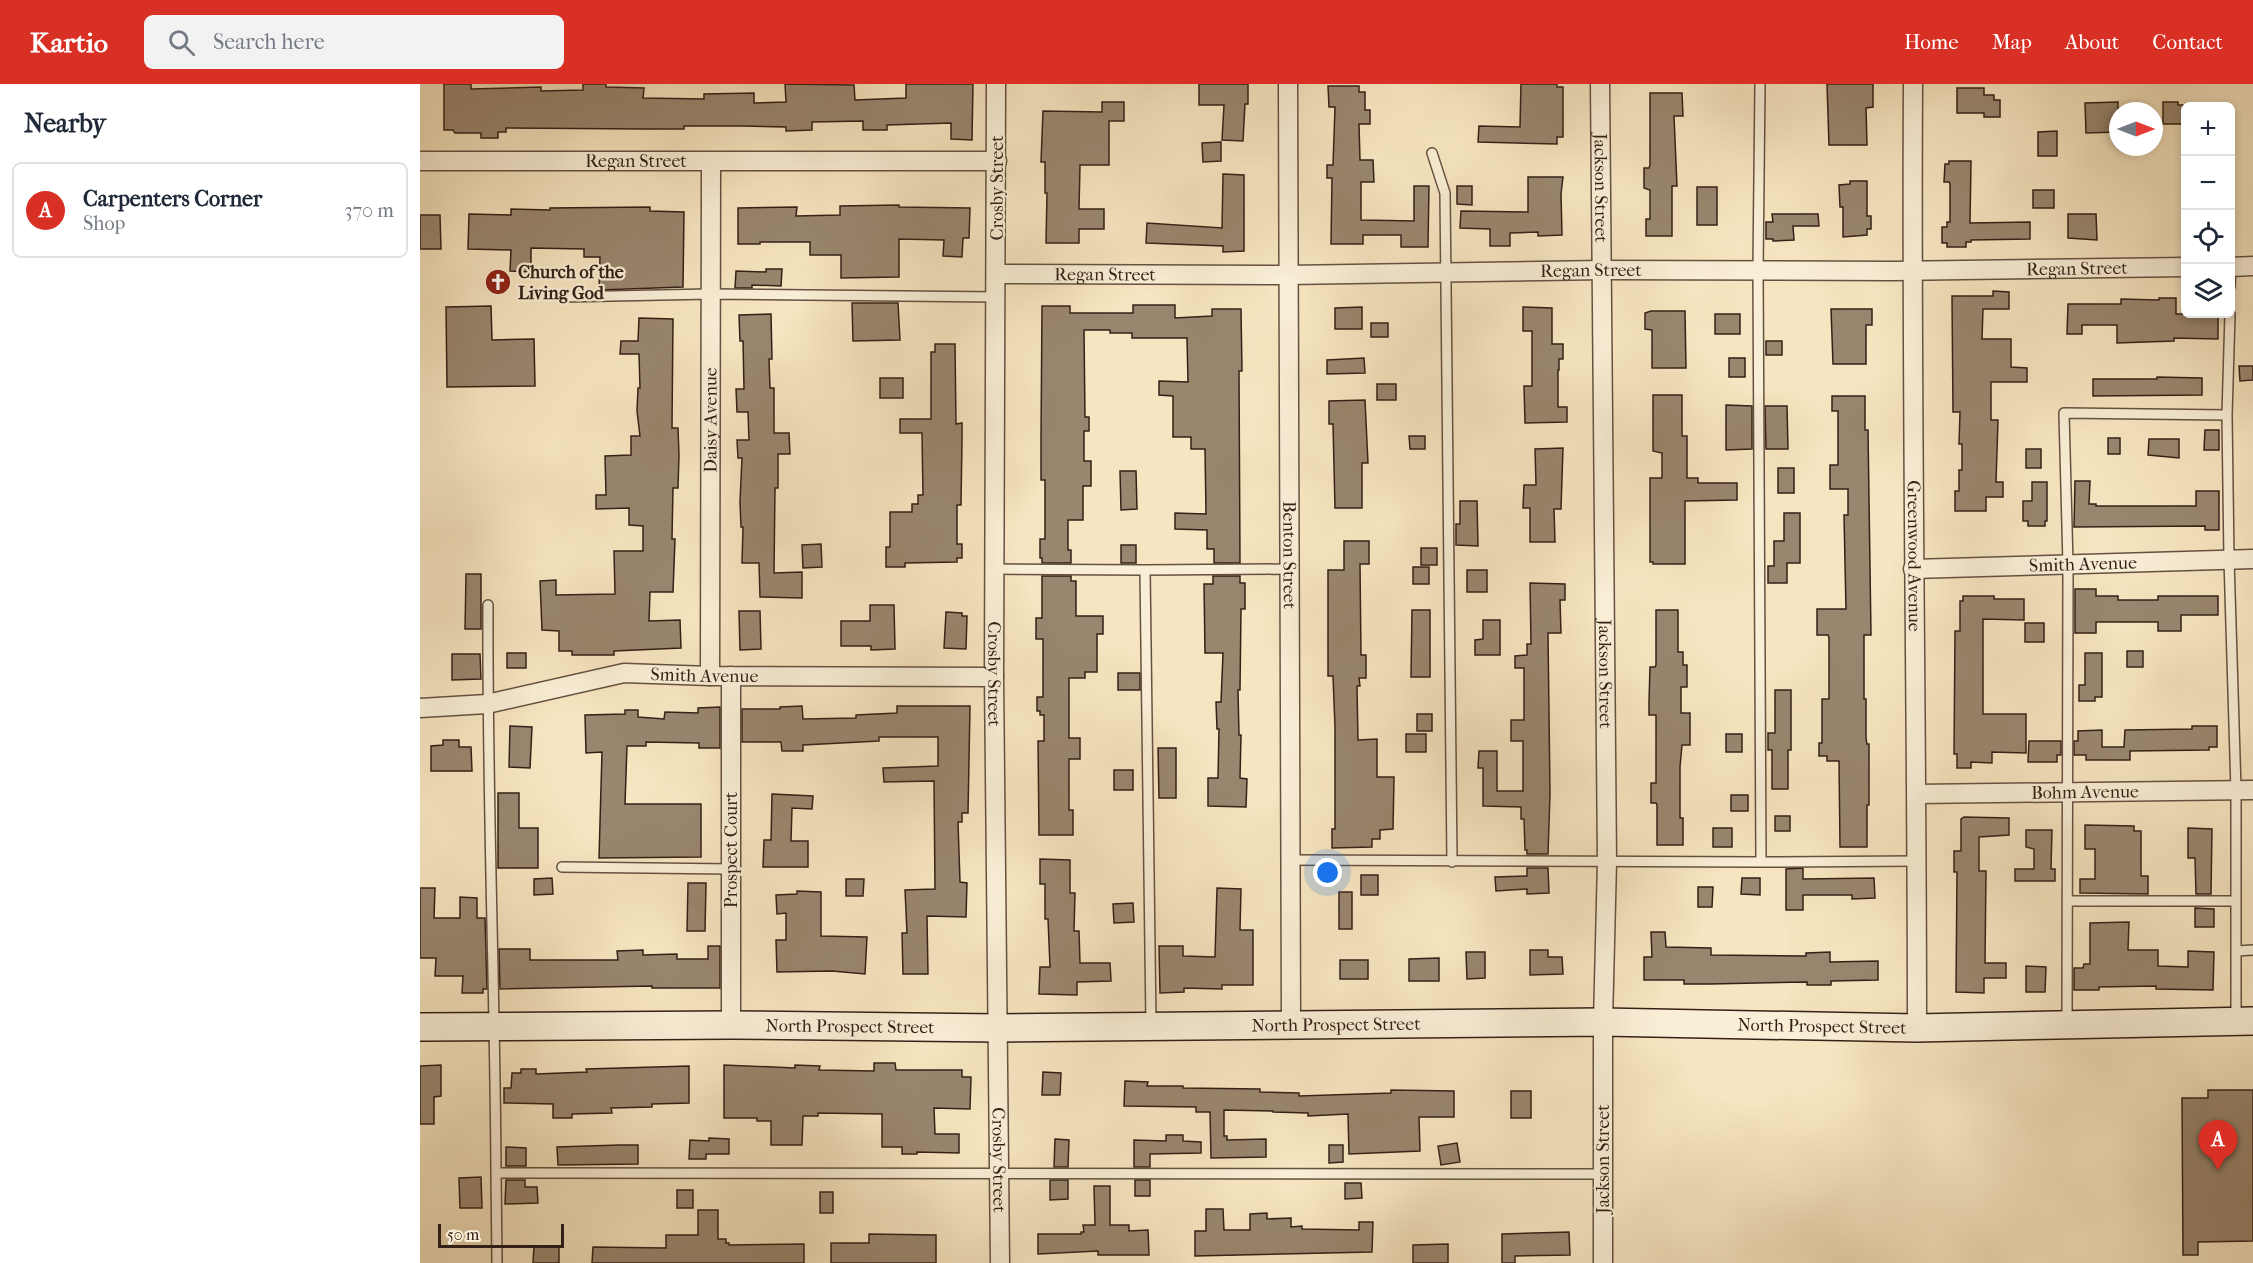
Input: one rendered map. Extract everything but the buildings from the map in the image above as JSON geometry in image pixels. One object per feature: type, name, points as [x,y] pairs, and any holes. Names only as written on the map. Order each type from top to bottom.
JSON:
[{"type":"street","name":"Crosby Street","points":[[996,84],[994,677],[1000,1263]]},
{"type":"street","name":"Benton Street","points":[[1288,84],[1291,1024]]},
{"type":"street","name":"Jackson Street","points":[[1600,84],[1606,862],[1603,1022],[1603,1263]]},
{"type":"street","name":"Greenwood Avenue","points":[[1913,84],[1913,569],[1917,794],[1917,1028]]},
{"type":"street","name":"Regan Street","points":[[420,161],[711,163],[997,161]]},
{"type":"street","name":"Daisy Avenue","points":[[710,676],[711,163]]},
{"type":"street","points":[[2235,267],[2253,266]]},
{"type":"street","name":"Regan Street","points":[[997,274],[1288,275],[1602,270],[2181,267]]},
{"type":"street","name":"Smith Avenue","points":[[1913,569],[2253,559]]},
{"type":"street","name":"Smith Avenue","points":[[420,708],[487,704],[624,673],[710,676],[994,677]]},
{"type":"street","name":"Prospect Court","points":[[730,676],[731,1025]]},
{"type":"street","name":"Bohm Avenue","points":[[1917,794],[2245,790]]},
{"type":"street","name":"North Prospect Street","points":[[420,1027],[731,1025],[998,1028],[1603,1022],[1917,1028],[2245,1021]]},
{"type":"lane","points":[[1760,84],[1758,270],[1761,862]]},
{"type":"lane","points":[[1432,153],[1445,194],[1452,862]]},
{"type":"lane","points":[[562,297],[710,294],[996,297]]},
{"type":"lane","points":[[2230,318],[2227,416],[2229,559],[2245,790],[2236,901],[2236,951],[2245,1021]]},
{"type":"lane","points":[[2067,1024],[2068,565],[2064,413],[2227,416]]},
{"type":"lane","points":[[994,569],[1289,569]]},
{"type":"lane","points":[[1145,570],[1152,1026]]},
{"type":"lane","points":[[488,605],[487,704],[495,1026],[497,1263]]},
{"type":"lane","points":[[1290,860],[1917,861]]},
{"type":"lane","points":[[562,867],[731,869]]},
{"type":"lane","points":[[2067,901],[2236,901]]},
{"type":"lane","points":[[2236,951],[2253,950]]},
{"type":"lane","points":[[496,1173],[1604,1174]]},
{"type":"place","name":"Church of the Living God","points":[[498,282]]},
{"type":"place","name":"Carpenters Corner","points":[[2218,1170]]}]
